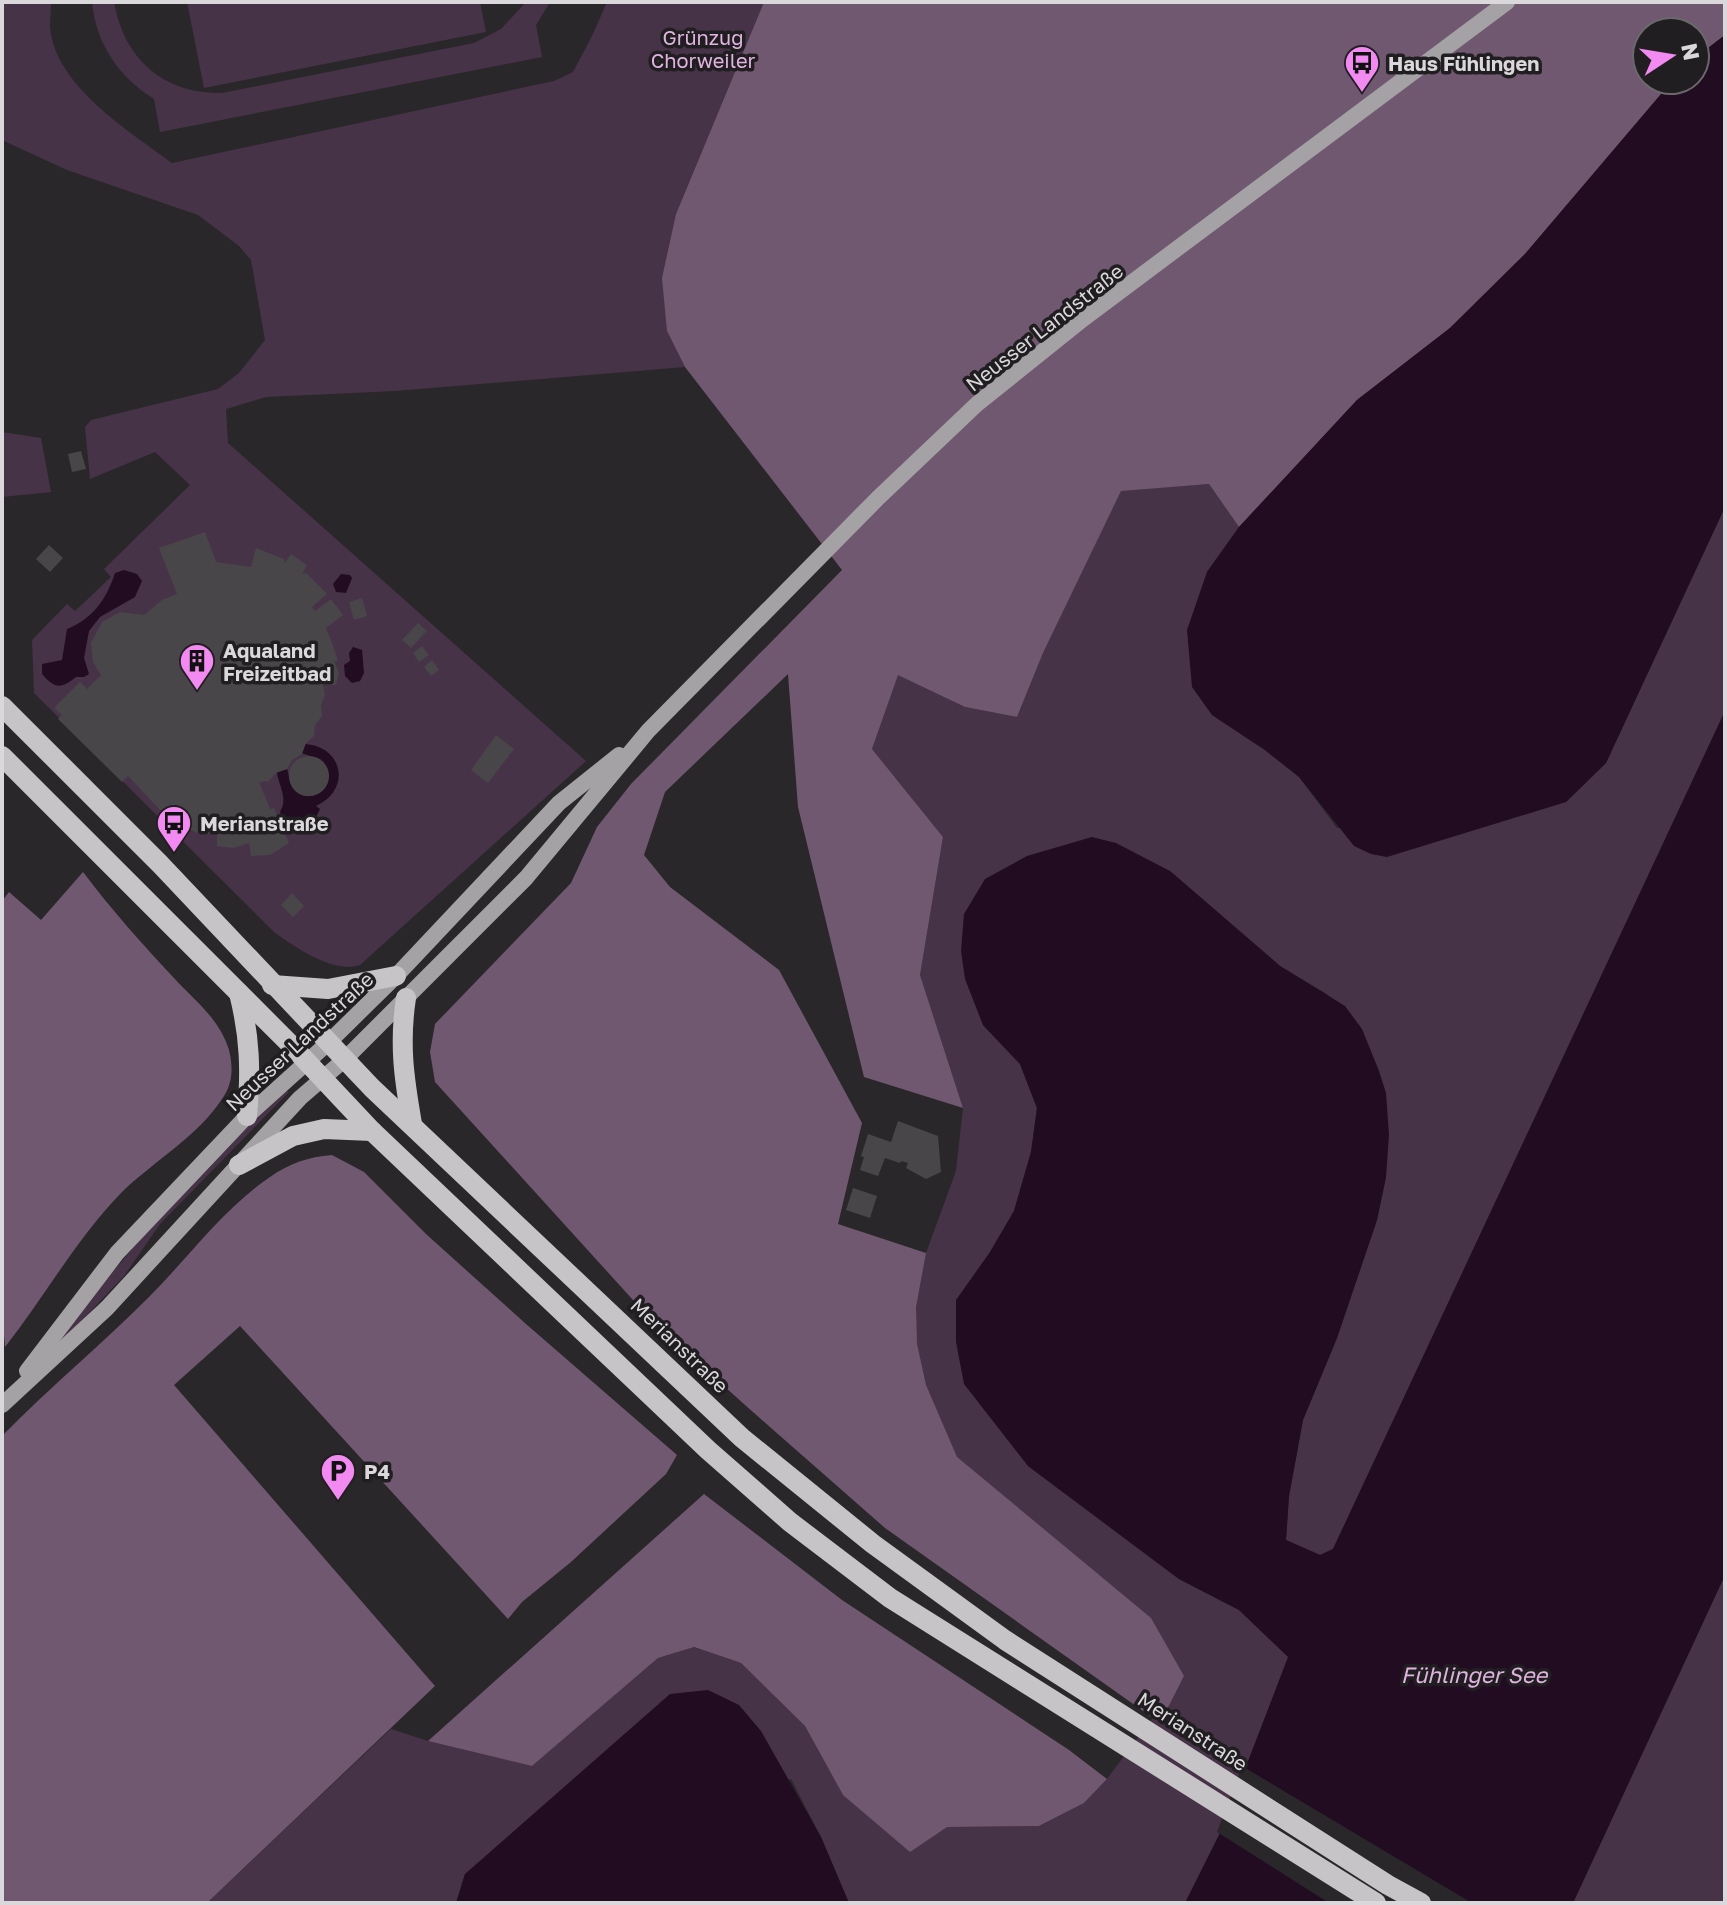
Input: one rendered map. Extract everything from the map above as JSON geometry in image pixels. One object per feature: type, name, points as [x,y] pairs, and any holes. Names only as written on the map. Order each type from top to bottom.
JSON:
[{"type":"main road","name":"Neusser Landstraße","points":[[2,1404],[107,1308],[300,1098],[344,1060],[526,878],[648,731],[878,498],[977,404],[1083,319],[1507,2]]},
{"type":"main road","name":"Merianstraße","points":[[2,706],[160,864],[344,1060],[742,1438],[873,1544],[1005,1640],[1421,1903]]},
{"type":"main road","name":"Neusser Landstraße","points":[[2,1404],[117,1253],[247,1116],[396,976],[559,803],[648,731]]},
{"type":"main road","points":[[2,756],[372,1131],[708,1450],[790,1522],[890,1598],[1376,1903]]},
{"type":"main road","points":[[272,985],[328,989],[396,976]]},
{"type":"main road","points":[[239,993],[247,1028],[251,1069],[247,1116]]},
{"type":"main road","points":[[406,998],[402,1057],[412,1124]]},
{"type":"main road","points":[[239,1165],[293,1136],[324,1129],[372,1131]]},
{"type":"green space","name":"Grünzug Chorweiler","points":[[2,2],[51,2],[50,27],[55,48],[79,88],[116,121],[172,163],[554,81],[573,72],[607,2],[764,2],[676,214],[667,331],[685,367],[395,391],[266,397],[226,409],[228,443],[586,761],[360,965],[349,967],[326,962],[274,932],[34,693],[32,640],[67,604],[75,611],[111,577],[104,569],[190,485],[155,452],[90,479],[85,427],[91,420],[218,389],[239,373],[265,340],[251,260],[239,246],[198,215],[67,170],[2,140]]},
{"type":"green space","points":[[92,2],[114,2],[119,22],[137,56],[165,80],[201,92],[222,93],[474,43],[501,29],[526,2],[550,2],[536,25],[542,57],[160,132],[154,99],[130,80],[111,58],[98,32]]},
{"type":"green space","points":[[187,2],[480,2],[486,32],[204,88]]},
{"type":"green space","points":[[2,432],[41,438],[51,492],[2,497]]},
{"type":"green space","points":[[1209,484],[1239,527],[1207,572],[1212,715],[1299,777],[1337,828],[1566,802],[1606,763],[1725,507],[1725,711],[1333,1549],[1320,1555],[1286,1540],[1289,1496],[1303,1420],[1337,1338],[1377,1220],[1386,1177],[1327,994],[1280,966],[1170,871],[983,1025],[1020,1064],[1037,1108],[1031,1152],[1014,1211],[990,1252],[1028,1466],[1179,1579],[1239,1610],[1289,1657],[1222,1829],[1185,1903],[849,1903],[821,1837],[791,1779],[465,1874],[456,1903],[207,1903],[391,1729],[532,1766],[658,1658],[693,1647],[741,1663],[805,1726],[843,1795],[947,1827],[1039,1826],[1084,1803],[1107,1779],[1184,1676],[947,1487],[875,1288],[926,1253],[956,1171],[963,1108],[920,975],[943,837],[872,749],[898,674],[965,707],[1017,717],[1043,653],[1121,490]]},
{"type":"green space","points":[[285,1089],[289,1092],[160,1224],[124,1276],[51,1353],[48,1349],[158,1218]]},
{"type":"green space","points":[[1725,1575],[1725,1903],[1573,1903]]},
{"type":"shaded area","points":[[764,2],[1725,2],[1725,35],[1711,46],[1711,16],[1631,16],[1631,96],[1659,96],[1525,254],[1450,328],[1357,400],[1239,527],[1209,484],[1121,491],[1043,653],[1017,717],[965,707],[898,675],[872,749],[943,837],[920,975],[963,1108],[864,1077],[798,807],[788,674],[665,792],[644,855],[670,887],[779,970],[862,1123],[838,1224],[926,1253],[916,1307],[917,1344],[926,1385],[957,1457],[1151,1618],[1184,1676],[1160,1723],[885,1528],[745,1405],[653,1322],[435,1082],[430,1052],[435,1024],[571,883],[597,827],[631,784],[842,570],[685,367],[667,331],[662,278],[676,214]]},
{"type":"shaded area","points":[[83,872],[139,939],[213,1019],[229,1050],[231,1080],[224,1096],[202,1123],[135,1180],[106,1210],[5,1347],[2,1312],[2,901],[9,892],[41,920]]},
{"type":"shaded area","points":[[332,1155],[364,1172],[426,1234],[677,1455],[666,1474],[571,1562],[522,1602],[508,1619],[240,1326],[174,1385],[435,1686],[207,1903],[2,1903],[2,1436],[149,1297],[221,1219],[253,1190],[292,1164]]},
{"type":"shaded area","points":[[704,1494],[842,1600],[1069,1750],[1107,1779],[1084,1803],[1039,1826],[947,1827],[910,1852],[843,1795],[805,1726],[741,1663],[694,1647],[658,1658],[532,1766],[428,1741]]},
{"type":"water","points":[[1725,35],[1725,507],[1606,763],[1566,802],[1387,857],[1371,854],[1354,846],[1299,777],[1212,715],[1192,687],[1187,630],[1207,572],[1239,527],[1357,400],[1450,328],[1525,254],[1659,96],[1711,96],[1711,46]]},
{"type":"water","points":[[124,570],[137,574],[142,581],[135,597],[100,617],[89,631],[84,658],[89,674],[58,686],[51,682],[42,674],[42,664],[62,660],[67,629],[92,613],[108,591],[115,573]]},
{"type":"water","points":[[341,574],[352,578],[346,593],[336,592],[333,584]]},
{"type":"water","points":[[353,647],[362,650],[364,673],[360,681],[352,683],[345,676],[344,665],[350,661],[349,653]]},
{"type":"water","name":"Fühlinger See","points":[[1725,711],[1725,1575],[1573,1903],[1185,1903],[1222,1829],[1288,1657],[1239,1610],[1179,1579],[1028,1466],[964,1384],[956,1342],[956,1300],[1014,1211],[1031,1152],[1037,1108],[1020,1064],[983,1025],[965,979],[961,951],[964,914],[985,879],[1027,856],[1092,837],[1116,843],[1170,871],[1280,966],[1345,1006],[1362,1029],[1386,1093],[1389,1135],[1386,1177],[1377,1220],[1337,1338],[1303,1420],[1289,1496],[1286,1540],[1320,1555],[1333,1549]]},
{"type":"water","points":[[305,744],[328,752],[335,760],[338,780],[335,790],[316,806],[320,809],[316,817],[321,819],[312,828],[300,831],[289,827],[281,816],[283,796],[277,772],[287,769],[292,787],[306,796],[325,787],[328,772],[319,759],[302,753]]},
{"type":"water","points":[[708,1690],[739,1705],[761,1731],[821,1837],[849,1903],[456,1903],[465,1874],[670,1694]]},
{"type":"pier","points":[[1242,1766],[1472,1903],[1329,1903],[1217,1832]]},
{"type":"building","points":[[81,451],[86,469],[72,472],[68,454]]},
{"type":"building","name":"Aqualand Freizeitbad","points":[[205,532],[216,562],[251,567],[256,548],[284,559],[285,563],[291,554],[307,565],[302,574],[306,573],[327,594],[312,607],[315,611],[331,599],[343,615],[326,628],[339,673],[336,685],[323,685],[322,716],[315,725],[314,736],[287,769],[276,773],[269,781],[259,782],[289,843],[270,855],[251,856],[249,843],[234,848],[217,846],[217,832],[203,835],[188,829],[191,816],[178,816],[167,809],[165,815],[128,776],[122,782],[58,719],[62,715],[54,708],[80,682],[87,689],[101,675],[93,662],[91,643],[102,622],[120,612],[144,615],[162,600],[177,594],[159,548]]},
{"type":"building","points":[[49,545],[63,558],[50,572],[36,559]]},
{"type":"building","points":[[362,598],[367,616],[354,620],[349,602]]},
{"type":"building","points":[[418,623],[427,631],[411,648],[402,640]]},
{"type":"building","points":[[422,646],[429,655],[419,662],[413,653]]},
{"type":"building","points":[[432,660],[439,670],[431,676],[424,667]]},
{"type":"building","points":[[496,735],[514,749],[488,783],[471,770]]},
{"type":"building","points":[[309,756],[323,762],[329,776],[323,790],[309,796],[295,790],[289,776],[295,762]]},
{"type":"building","points":[[292,893],[304,906],[293,917],[281,905]]},
{"type":"building","points":[[898,1121],[938,1136],[941,1172],[926,1179],[906,1168],[908,1163],[885,1158],[878,1176],[860,1170],[868,1134],[891,1142]]},
{"type":"building","points":[[853,1188],[877,1196],[870,1218],[846,1210]]},
{"type":"place","name":"Haus Fühlingen","points":[[1362,94]]},
{"type":"place","name":"Aqualand Freizeitbad","points":[[197,692]]},
{"type":"place","name":"Merianstraße","points":[[174,854]]},
{"type":"place","name":"P4","points":[[338,1502]]}]
